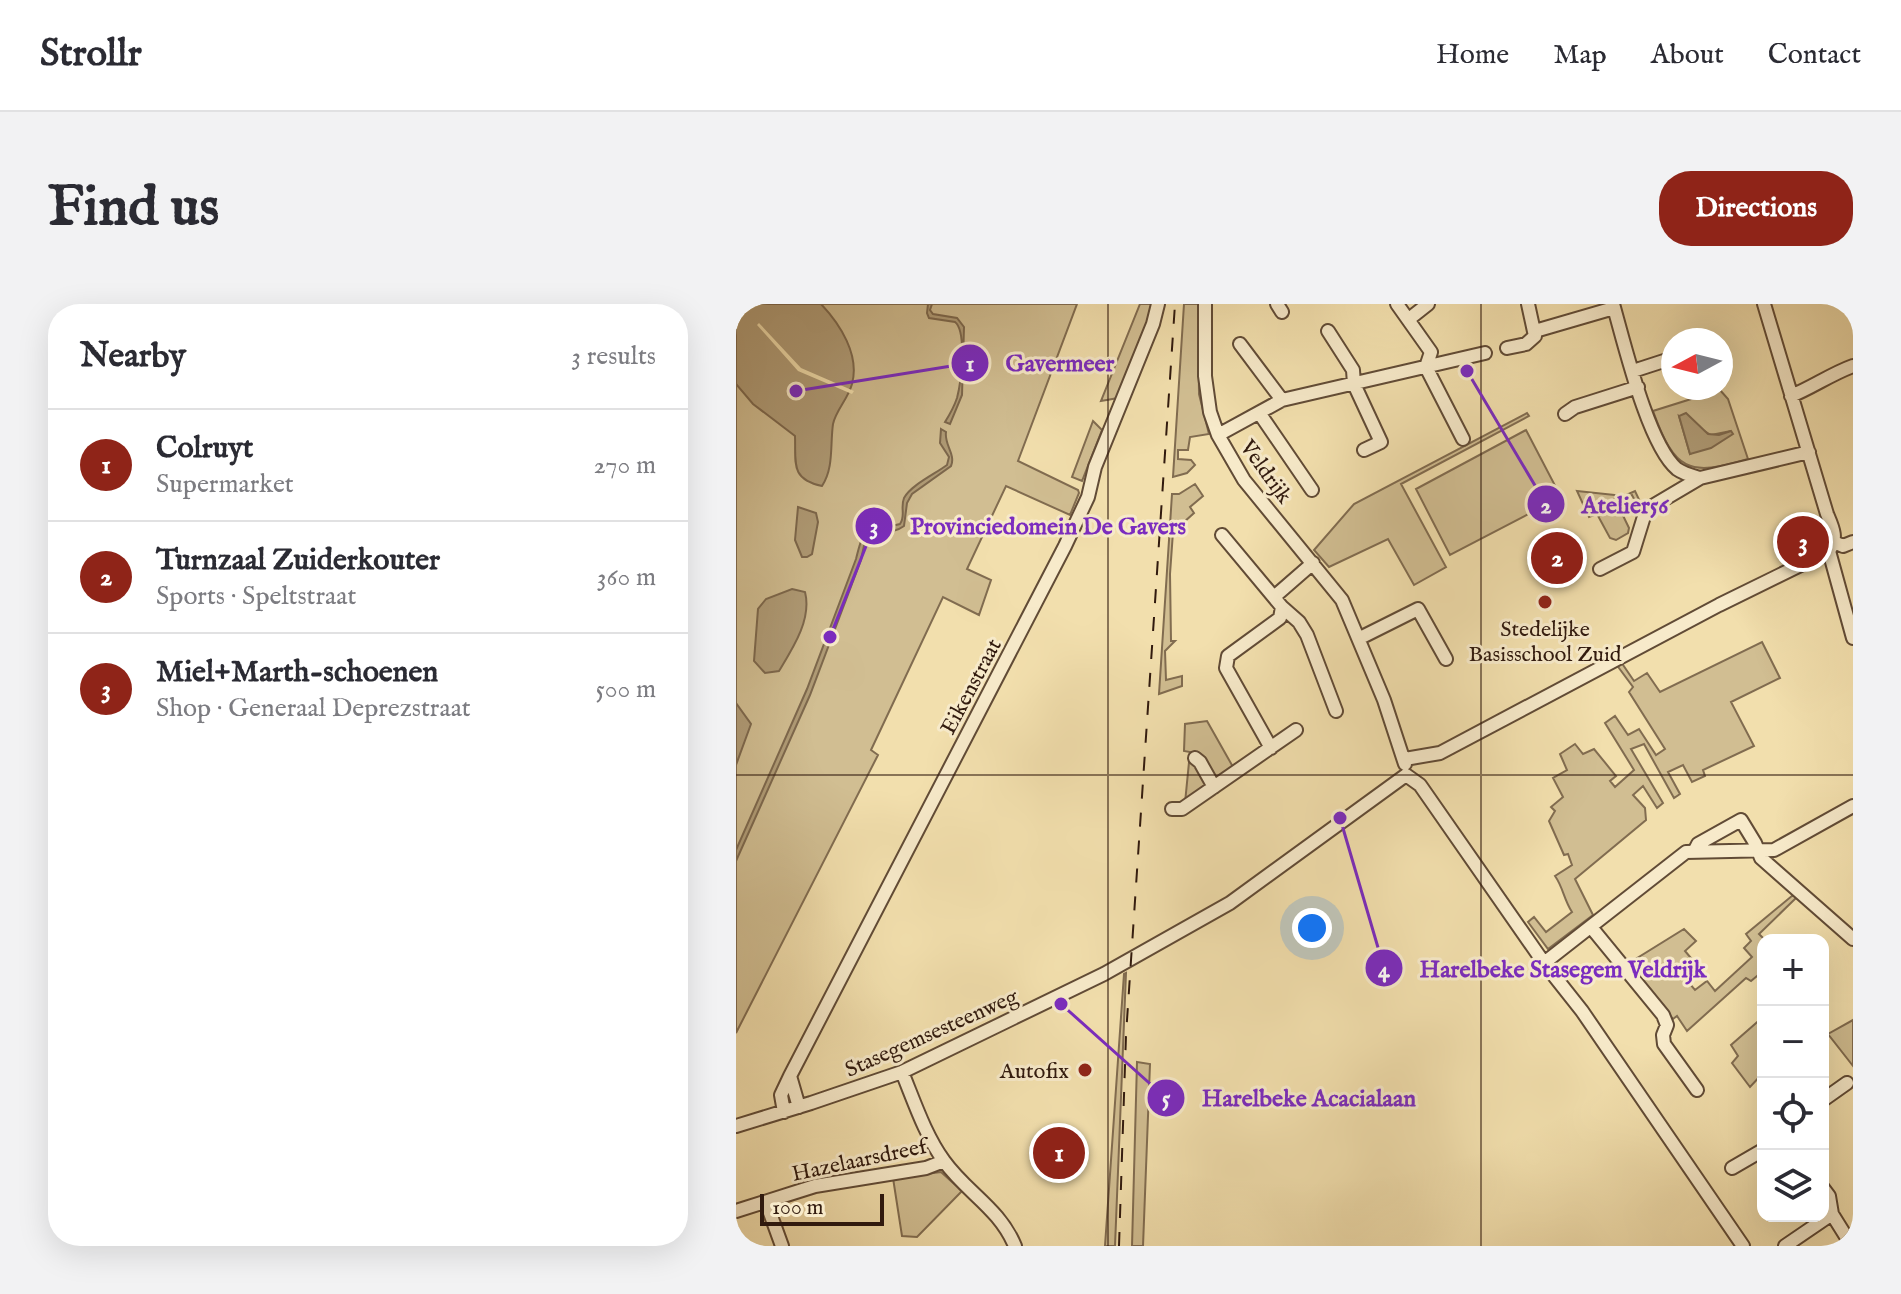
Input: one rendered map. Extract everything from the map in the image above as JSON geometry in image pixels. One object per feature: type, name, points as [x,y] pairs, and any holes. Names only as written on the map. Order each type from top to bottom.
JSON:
[{"type":"street","name":"Eikenstraat","points":[[784,1112],[781,1095],[790,1076],[1088,497],[1095,467],[1153,324],[1158,304]]},
{"type":"street","name":"Veldrijk","points":[[1205,304],[1205,376],[1210,412],[1218,435],[1244,480],[1342,600],[1360,638],[1405,759],[1406,775]]},
{"type":"street","points":[[1397,304],[1431,352],[1426,367],[1463,439]]},
{"type":"street","points":[[1409,319],[1428,304]]},
{"type":"street","points":[[1507,348],[1532,341],[1535,336],[1528,304]]},
{"type":"street","points":[[1764,304],[1834,530],[1832,547],[1853,638]]},
{"type":"street","points":[[1535,331],[1614,306],[1651,424],[1677,469],[1700,478]]},
{"type":"street","points":[[1328,331],[1353,370],[1354,384],[1381,442],[1364,450]]},
{"type":"street","points":[[1240,344],[1282,400]]},
{"type":"street","points":[[1218,435],[1282,400],[1485,353]]},
{"type":"street","points":[[1633,371],[1661,362]]},
{"type":"street","points":[[1791,396],[1834,372],[1853,366]]},
{"type":"street","points":[[1565,414],[1575,407],[1638,387]]},
{"type":"street","points":[[1260,414],[1312,490]]},
{"type":"street","points":[[1600,569],[1633,552],[1646,510],[1700,478],[1809,452]]},
{"type":"street","points":[[1222,535],[1278,602],[1291,612],[1307,635],[1336,711]]},
{"type":"street","points":[[1405,759],[1440,753],[1719,605],[1804,565],[1832,547],[1853,542]]},
{"type":"street","points":[[1271,748],[1226,668],[1226,662],[1228,656],[1280,618],[1278,602],[1313,563]]},
{"type":"street","points":[[1360,638],[1418,609],[1446,659]]},
{"type":"street","points":[[1172,809],[1182,809],[1296,730]]},
{"type":"street","points":[[1195,758],[1214,787]]},
{"type":"street","points":[[1406,775],[1420,785],[1544,963],[1582,1011],[1743,1246]]},
{"type":"street","name":"Stasegemsesteenweg","points":[[736,1126],[902,1072],[1104,974],[1230,903],[1406,775]]},
{"type":"street","points":[[1544,963],[1686,852],[1774,850],[1853,806]]},
{"type":"street","points":[[1695,850],[1698,844],[1741,820],[1770,868],[1853,939]]},
{"type":"street","points":[[1591,927],[1663,1015],[1667,1025],[1664,1044],[1697,1090]]},
{"type":"street","points":[[902,1072],[944,1161],[996,1213],[1007,1227],[1015,1246]]},
{"type":"street","points":[[790,1076],[799,1107]]},
{"type":"street","points":[[1829,1096],[1847,1083]]},
{"type":"street","points":[[1732,1168],[1757,1153]]},
{"type":"street","name":"Hazelaarsdreef","points":[[736,1211],[815,1186],[926,1168],[944,1161]]},
{"type":"street","points":[[1829,1196],[1832,1214],[1852,1246]]},
{"type":"street","points":[[766,1202],[782,1246]]},
{"type":"street","points":[[1785,1246],[1832,1214]]},
{"type":"shaded area","points":[[736,304],[1077,304],[1018,461],[1079,493],[1070,515],[1006,486],[967,569],[991,580],[979,615],[943,597],[871,750],[878,755],[736,1033]]},
{"type":"shaded area","points":[[736,304],[821,304],[847,341],[854,373],[848,395],[833,424],[830,464],[822,486],[804,479],[800,474],[796,462],[795,436],[753,404],[736,384]]},
{"type":"shaded area","points":[[928,304],[932,304],[930,310],[933,314],[957,318],[964,327],[962,395],[950,424],[945,422],[959,391],[961,336],[955,322],[929,318]]},
{"type":"shaded area","points":[[1140,304],[1153,304],[1118,398],[1101,401]]},
{"type":"shaded area","points":[[1184,304],[1198,304],[1199,394],[1209,434],[1190,437],[1188,450],[1178,450],[1178,459],[1191,460],[1195,465],[1187,473],[1173,477]]},
{"type":"shaded area","points":[[1688,400],[1728,400],[1748,459],[1711,468],[1697,468],[1677,457],[1653,411]],"holes":[[[1679,416],[1711,435],[1731,431],[1690,454]]]},
{"type":"shaded area","points":[[1527,413],[1529,416],[1401,484],[1446,567],[1414,585],[1388,539],[1329,567],[1314,550],[1354,504]]},
{"type":"shaded area","points":[[1686,413],[1708,434],[1719,435],[1731,431],[1733,434],[1711,448],[1690,454],[1679,416]]},
{"type":"shaded area","points":[[1093,421],[1102,430],[1082,481],[1072,477]]},
{"type":"shaded area","points":[[941,429],[946,432],[951,466],[912,494],[907,503],[904,526],[895,531],[866,536],[861,560],[810,695],[736,861],[736,850],[807,689],[862,537],[869,530],[900,524],[907,493],[947,465],[949,457],[940,443]]},
{"type":"shaded area","points":[[1526,430],[1561,497],[1450,555],[1416,489]]},
{"type":"shaded area","points":[[1195,484],[1203,496],[1190,507],[1194,513],[1173,532],[1171,641],[1175,641],[1165,651],[1166,680],[1182,676],[1182,686],[1159,694],[1172,494],[1179,494]]},
{"type":"shaded area","points":[[1577,491],[1624,496],[1635,491],[1643,508],[1641,512],[1632,495],[1615,499],[1629,528],[1628,533],[1616,540],[1610,538],[1597,514],[1589,517]]},
{"type":"shaded area","points":[[798,507],[816,513],[818,522],[812,554],[807,557],[802,557],[795,540]]},
{"type":"shaded area","points":[[792,589],[805,592],[804,623],[779,671],[765,673],[754,661],[758,609],[766,599]]},
{"type":"shaded area","points":[[1762,642],[1780,678],[1731,702],[1754,746],[1703,770],[1705,776],[1692,782],[1683,765],[1668,772],[1680,794],[1674,798],[1644,744],[1631,749],[1663,803],[1657,808],[1643,786],[1633,795],[1645,808],[1646,820],[1575,879],[1593,915],[1548,949],[1528,922],[1534,917],[1546,932],[1572,912],[1555,876],[1572,865],[1568,854],[1564,855],[1549,821],[1555,811],[1551,807],[1563,797],[1553,778],[1567,770],[1560,754],[1575,744],[1583,754],[1594,749],[1616,776],[1610,781],[1615,787],[1634,770],[1605,723],[1615,716],[1628,735],[1639,729],[1656,755],[1665,749],[1629,692],[1633,687],[1616,664],[1621,662],[1634,681],[1647,673],[1660,692]]},
{"type":"shaded area","points":[[736,703],[751,724],[736,765]]},
{"type":"shaded area","points":[[1207,721],[1237,774],[1185,803],[1190,752],[1184,751],[1185,724]]},
{"type":"shaded area","points":[[1793,895],[1796,898],[1757,934],[1757,976],[1751,981],[1746,978],[1687,1031],[1677,1016],[1673,1019],[1626,965],[1684,929],[1696,941],[1685,951],[1696,964],[1689,971],[1694,976],[1689,983],[1695,990],[1707,981],[1715,991],[1752,957],[1744,948],[1751,941],[1746,934]]},
{"type":"shaded area","points":[[1124,974],[1115,1246],[1105,1246]]},
{"type":"shaded area","points":[[1853,1020],[1853,1066],[1829,1035]]},
{"type":"shaded area","points":[[1757,1022],[1757,1079],[1750,1087],[1732,1063],[1738,1056],[1731,1045]]},
{"type":"shaded area","points":[[1137,1062],[1150,1064],[1143,1246],[1132,1246]]},
{"type":"shaded area","points":[[941,1172],[962,1191],[917,1237],[902,1236],[893,1178]]},
{"type":"pier","points":[[759,323],[801,368],[854,391],[852,394],[798,371],[757,325]]},
{"type":"railway","points":[[1119,1246],[1126,1035],[1175,304]]},
{"type":"place","name":"Atelier56","points":[[1467,371]]},
{"type":"place","name":"Gavermeer","points":[[796,391]]},
{"type":"place","name":"Miel+Marth-schoenen","points":[[1803,542]]},
{"type":"place","name":"Turnzaal Zuiderkouter","points":[[1557,558]]},
{"type":"place","name":"Stedelijke Basisschool Zuid","points":[[1545,602]]},
{"type":"place","name":"Provinciedomein De Gavers","points":[[830,637]]},
{"type":"place","name":"Harelbeke Stasegem Veldrijk","points":[[1340,818]]},
{"type":"place","name":"Harelbeke Acacialaan","points":[[1061,1004]]},
{"type":"place","name":"Autofix","points":[[1085,1070]]},
{"type":"place","name":"Colruyt","points":[[1059,1153]]}]
